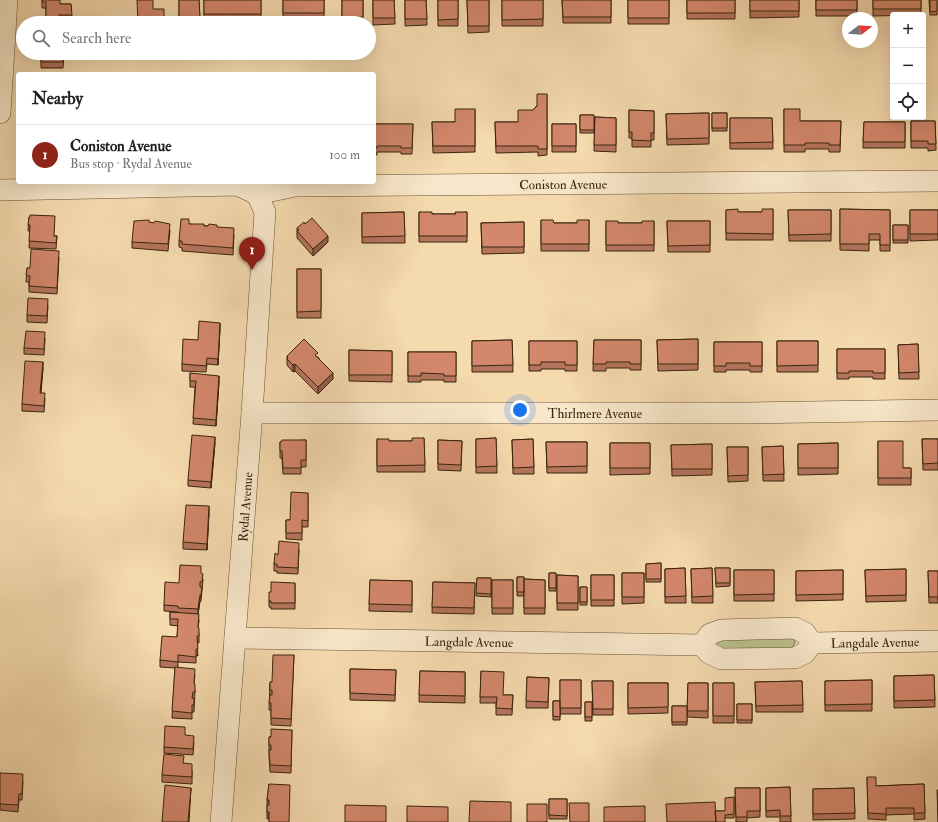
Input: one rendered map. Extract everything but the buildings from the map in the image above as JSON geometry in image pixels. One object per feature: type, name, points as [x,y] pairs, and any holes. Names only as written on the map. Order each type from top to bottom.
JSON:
[{"type":"street","points":[[0,113],[7,0]]},
{"type":"street","name":"Coniston Avenue","points":[[257,194],[295,186],[938,181]]},
{"type":"street","points":[[0,190],[237,185],[257,194]]},
{"type":"street","name":"Rydal Avenue","points":[[221,822],[252,413],[265,212],[257,194]]},
{"type":"street","name":"Thirlmere Avenue","points":[[252,413],[747,413],[938,410]]},
{"type":"street","name":"Langdale Avenue","points":[[702,645],[710,634],[721,630],[795,628],[805,633],[812,643]]},
{"type":"street","name":"Langdale Avenue","points":[[235,638],[702,645],[709,653],[721,659],[795,658],[805,653],[812,643]]},
{"type":"street","name":"Langdale Avenue","points":[[812,643],[938,640]]},
{"type":"green space","points":[[789,636],[794,639],[795,643],[792,648],[721,651],[715,645],[716,640]]},
{"type":"place","name":"Coniston Avenue","points":[[252,270]]}]
